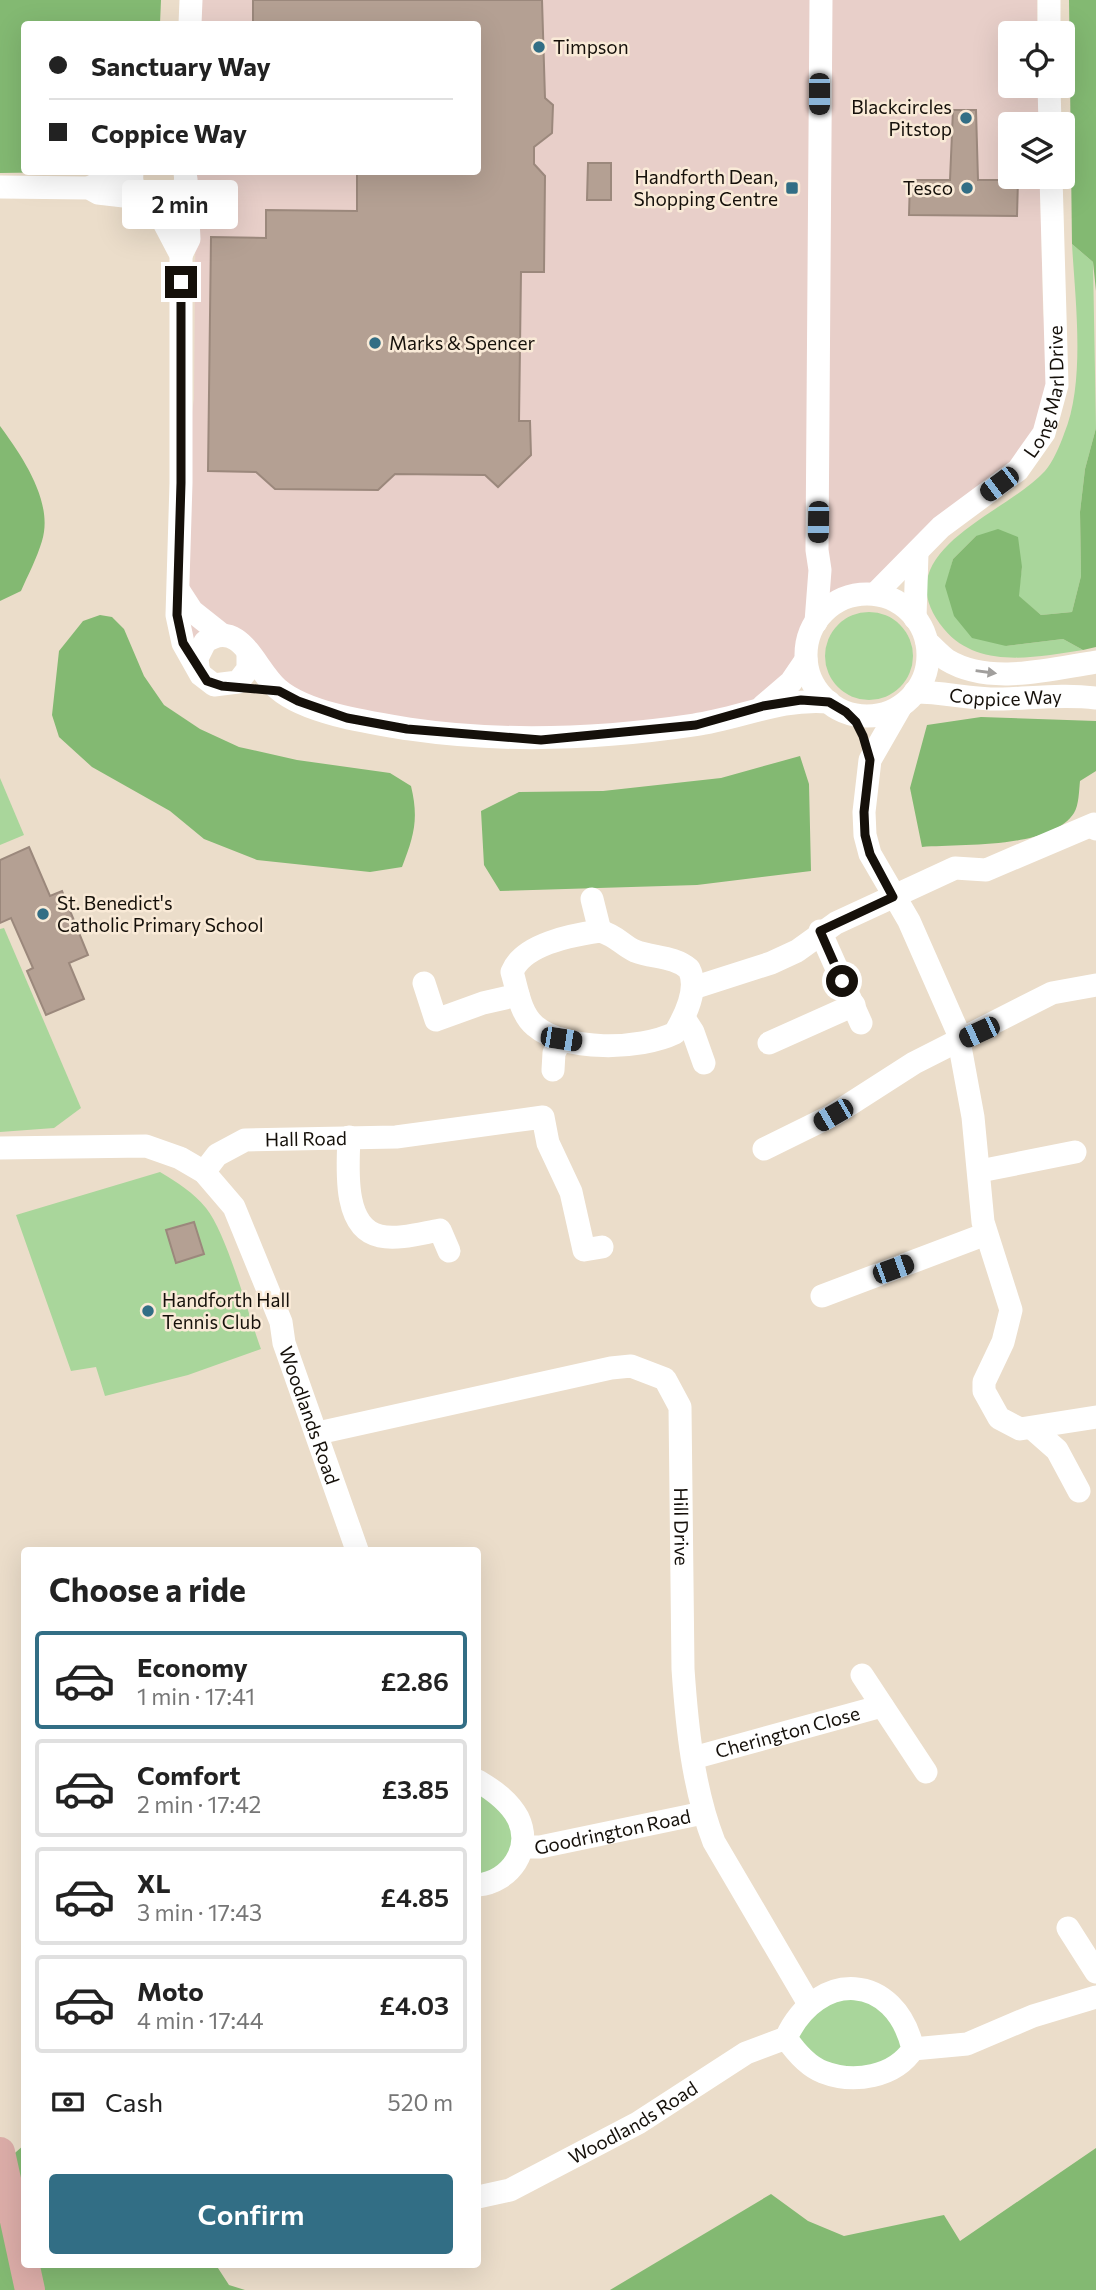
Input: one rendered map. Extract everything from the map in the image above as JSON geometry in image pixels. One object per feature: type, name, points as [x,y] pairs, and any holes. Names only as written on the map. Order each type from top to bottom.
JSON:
[{"type":"main road","points":[[1,2161],[21,2250]]},
{"type":"main road","points":[[25,2268],[30,2290]]},
{"type":"street","points":[[190,21],[191,0]]},
{"type":"street","points":[[821,0],[817,550],[820,570],[816,622],[807,647],[806,660],[812,680],[860,729],[870,760],[864,812],[865,835],[870,854],[909,921],[958,1036],[980,1171],[981,1209],[986,1234],[1007,1290],[1011,1310],[984,1391],[999,1418],[1020,1429],[1096,1417]]},
{"type":"street","points":[[1049,0],[1049,21]]},
{"type":"street","points":[[0,187],[89,188],[114,175]]},
{"type":"street","points":[[132,175],[132,183],[161,217],[181,255]]},
{"type":"street","points":[[89,188],[98,193],[166,204],[180,194],[185,175]]},
{"type":"street","points":[[185,175],[189,239],[181,255],[177,615],[183,643],[201,675],[214,685],[279,691],[298,701],[347,718],[435,732],[541,740],[696,725],[763,706],[801,700],[865,716],[884,713],[908,699]]},
{"type":"street","name":"Long Marl Drive","points":[[864,595],[917,553],[941,527],[1018,470],[1044,433],[1057,385],[1051,189]]},
{"type":"street","points":[[915,618],[917,553]]},
{"type":"street","points":[[820,570],[864,595],[890,598],[915,618],[927,642],[926,668],[870,760]]},
{"type":"street","points":[[179,592],[192,611],[221,634],[238,639],[279,691]]},
{"type":"street","points":[[816,622],[834,604],[864,595]]},
{"type":"street","points":[[198,667],[197,658],[205,642],[221,634]]},
{"type":"street","name":"Coppice Way","points":[[927,642],[947,660],[972,670],[1002,674],[1096,662]]},
{"type":"street","points":[[230,685],[238,682],[248,669],[248,652]]},
{"type":"street","points":[[763,706],[791,682],[806,660]]},
{"type":"street","name":"Coppice Way","points":[[908,699],[1003,699],[1041,695],[1096,698]]},
{"type":"street","points":[[693,988],[771,963],[797,951],[820,931],[955,868],[986,870],[1094,824],[1096,829]]},
{"type":"street","points":[[592,899],[600,931]]},
{"type":"street","points":[[600,931],[616,936],[633,950],[680,961],[690,968],[693,988],[684,1018],[674,1033],[641,1044],[614,1045],[561,1039],[534,1025],[518,995],[512,972],[516,961],[533,950],[582,933],[600,931]]},
{"type":"street","points":[[769,1043],[857,1014],[820,931]]},
{"type":"street","points":[[424,983],[436,1020],[518,995]]},
{"type":"street","points":[[764,1149],[797,1136],[958,1036],[1052,993],[1096,985]]},
{"type":"street","points":[[684,1018],[693,1032],[704,1063]]},
{"type":"street","points":[[553,1070],[554,1053],[561,1039]]},
{"type":"street","name":"Hall Road","points":[[204,1172],[217,1155],[245,1140],[396,1136],[543,1118],[548,1143],[571,1192],[584,1250],[602,1247]]},
{"type":"street","points":[[349,1138],[348,1177],[352,1200],[359,1220],[369,1232],[381,1237],[440,1230],[449,1251]]},
{"type":"street","points":[[0,1148],[146,1146],[180,1158],[204,1172]]},
{"type":"street","points":[[980,1171],[1075,1152]]},
{"type":"street","name":"Woodlands Road","points":[[204,1172],[234,1206],[281,1322],[284,1343],[318,1433],[355,1547]]},
{"type":"street","points":[[822,1296],[986,1234]]},
{"type":"street","name":"Hill Drive","points":[[318,1433],[611,1368],[631,1366],[665,1379],[680,1407],[683,1669],[693,1758],[703,1813],[714,1842],[809,2004]]},
{"type":"street","points":[[1032,1429],[1057,1450],[1079,1491]]},
{"type":"street","name":"Cherington Close","points":[[862,1675],[926,1772]]},
{"type":"street","name":"Cherington Close","points":[[693,1758],[882,1706]]},
{"type":"street","name":"Goodrington Road","points":[[481,1783],[507,1802],[518,1818],[523,1847],[514,1865],[502,1877],[481,1884]]},
{"type":"street","name":"Goodrington Road","points":[[523,1847],[540,1847],[703,1813]]},
{"type":"street","points":[[1068,1927],[1096,1972]]},
{"type":"street","points":[[913,2049],[909,2033],[893,2010],[864,1988],[841,1987],[809,2004],[794,2020],[786,2038],[797,2052],[817,2068],[848,2076],[878,2075],[893,2071],[913,2049],[967,2044],[1033,2016],[1096,1997]]},
{"type":"street","name":"Woodlands Road","points":[[481,2196],[510,2190],[638,2123],[736,2059],[786,2038]]},
{"type":"shaded area","points":[[202,0],[1037,0],[1037,21],[998,21],[998,98],[1038,98],[1039,112],[998,112],[998,189],[1040,189],[1043,313],[1057,385],[1044,433],[875,594],[845,598],[824,612],[810,634],[806,660],[763,706],[541,740],[298,701],[229,634],[195,647],[186,627],[181,483],[194,399],[196,175],[481,175],[481,21],[201,21]]},
{"type":"green space","points":[[0,0],[161,0],[160,21],[21,21],[21,173],[0,173]]},
{"type":"green space","points":[[1069,0],[1096,0],[1096,291],[1093,262],[1072,244],[1075,112],[1070,112],[1070,98],[1075,98],[1075,21],[1069,21]]},
{"type":"green space","points":[[1072,244],[1093,262],[1096,428],[1085,469],[1080,512],[1081,576],[1072,612],[1041,615],[1018,596],[1022,567],[976,536],[953,559],[946,586],[1006,646],[1063,639],[1083,650],[1028,657],[991,656],[958,642],[944,629],[929,602],[928,578],[938,557],[956,538],[1027,487],[1045,471],[1058,448],[1071,413],[1077,366]]},
{"type":"green space","points":[[0,426],[34,480],[44,511],[45,526],[40,547],[21,591],[0,601]]},
{"type":"green space","points":[[1096,428],[1096,647],[1083,650],[1063,639],[1006,646],[972,638],[954,616],[945,586],[953,559],[976,536],[998,529],[1018,537],[1022,567],[1019,596],[1041,615],[1072,612],[1081,576],[1080,512],[1085,469]]},
{"type":"green space","points":[[869,612],[894,619],[906,631],[913,656],[906,681],[894,693],[869,700],[844,693],[832,681],[825,656],[832,631],[844,619]]},
{"type":"green space","points":[[100,615],[112,617],[124,629],[144,676],[164,705],[200,729],[239,747],[297,760],[390,773],[411,786],[415,808],[414,827],[402,867],[370,872],[257,860],[204,839],[170,811],[92,767],[59,737],[52,715],[59,651],[83,621]]},
{"type":"green space","points":[[981,717],[1096,721],[1096,771],[1080,781],[1074,813],[1062,825],[1046,833],[1004,842],[922,847],[910,788],[927,725]]},
{"type":"green space","points":[[800,756],[809,784],[811,871],[697,885],[500,891],[484,865],[481,811],[519,792],[603,791],[721,778]]},
{"type":"green space","points":[[0,778],[24,835],[0,845]]},
{"type":"green space","points":[[4,928],[81,1108],[54,1128],[0,1132],[0,929]]},
{"type":"green space","name":"Handforth Hall Tennis Club","points":[[160,1172],[196,1197],[214,1220],[229,1255],[261,1349],[188,1375],[105,1396],[96,1367],[71,1371],[16,1215]]},
{"type":"green space","points":[[481,1783],[488,1787],[523,1847],[481,1882]]},
{"type":"green space","points":[[864,1988],[913,2049],[848,2076],[797,2052],[794,2020]]},
{"type":"green space","points":[[21,2148],[21,2268],[218,2268],[229,2285],[245,2290],[0,2290],[0,2166]]},
{"type":"green space","points":[[1096,2148],[1096,2290],[610,2290],[771,2194],[808,2221],[844,2236],[944,2215],[960,2241]]},
{"type":"building","points":[[253,0],[542,0],[545,98],[553,105],[552,133],[534,147],[534,164],[545,176],[544,272],[521,272],[519,421],[530,421],[531,455],[498,487],[485,475],[395,474],[378,490],[275,489],[256,472],[208,471],[211,237],[266,238],[266,210],[357,211],[357,175],[481,175],[481,21],[253,21]]},
{"type":"building","points":[[953,110],[976,110],[978,180],[998,180],[998,189],[1018,189],[1017,216],[909,215],[910,180],[950,180]]},
{"type":"building","points":[[588,163],[611,163],[611,200],[587,200]]},
{"type":"building","points":[[29,847],[50,896],[62,891],[88,955],[69,963],[84,999],[46,1015],[27,971],[33,968],[11,918],[0,923],[0,860]]},
{"type":"building","points":[[194,1222],[204,1254],[176,1263],[166,1230]]},
{"type":"place","name":"Timpson","points":[[539,47]]},
{"type":"place","name":"Blackcircles Pitstop","points":[[966,118]]},
{"type":"place","name":"Handforth Dean, Shopping Centre","points":[[792,188]]},
{"type":"place","name":"Tesco","points":[[967,188]]},
{"type":"place","name":"Marks & Spencer","points":[[375,343]]},
{"type":"place","name":"St. Benedict's Catholic Primary School","points":[[43,914]]},
{"type":"place","name":"Handforth Hall Tennis Club","points":[[148,1311]]},
{"type":"route","points":[[181,282],[181,483],[177,615],[183,643],[201,675],[214,685],[279,691],[298,701],[347,718],[407,729],[541,740],[696,725],[763,706],[801,700],[829,702],[856,722],[863,736],[870,760],[865,790],[865,835],[870,854],[893,897],[820,931],[842,981]]}]
